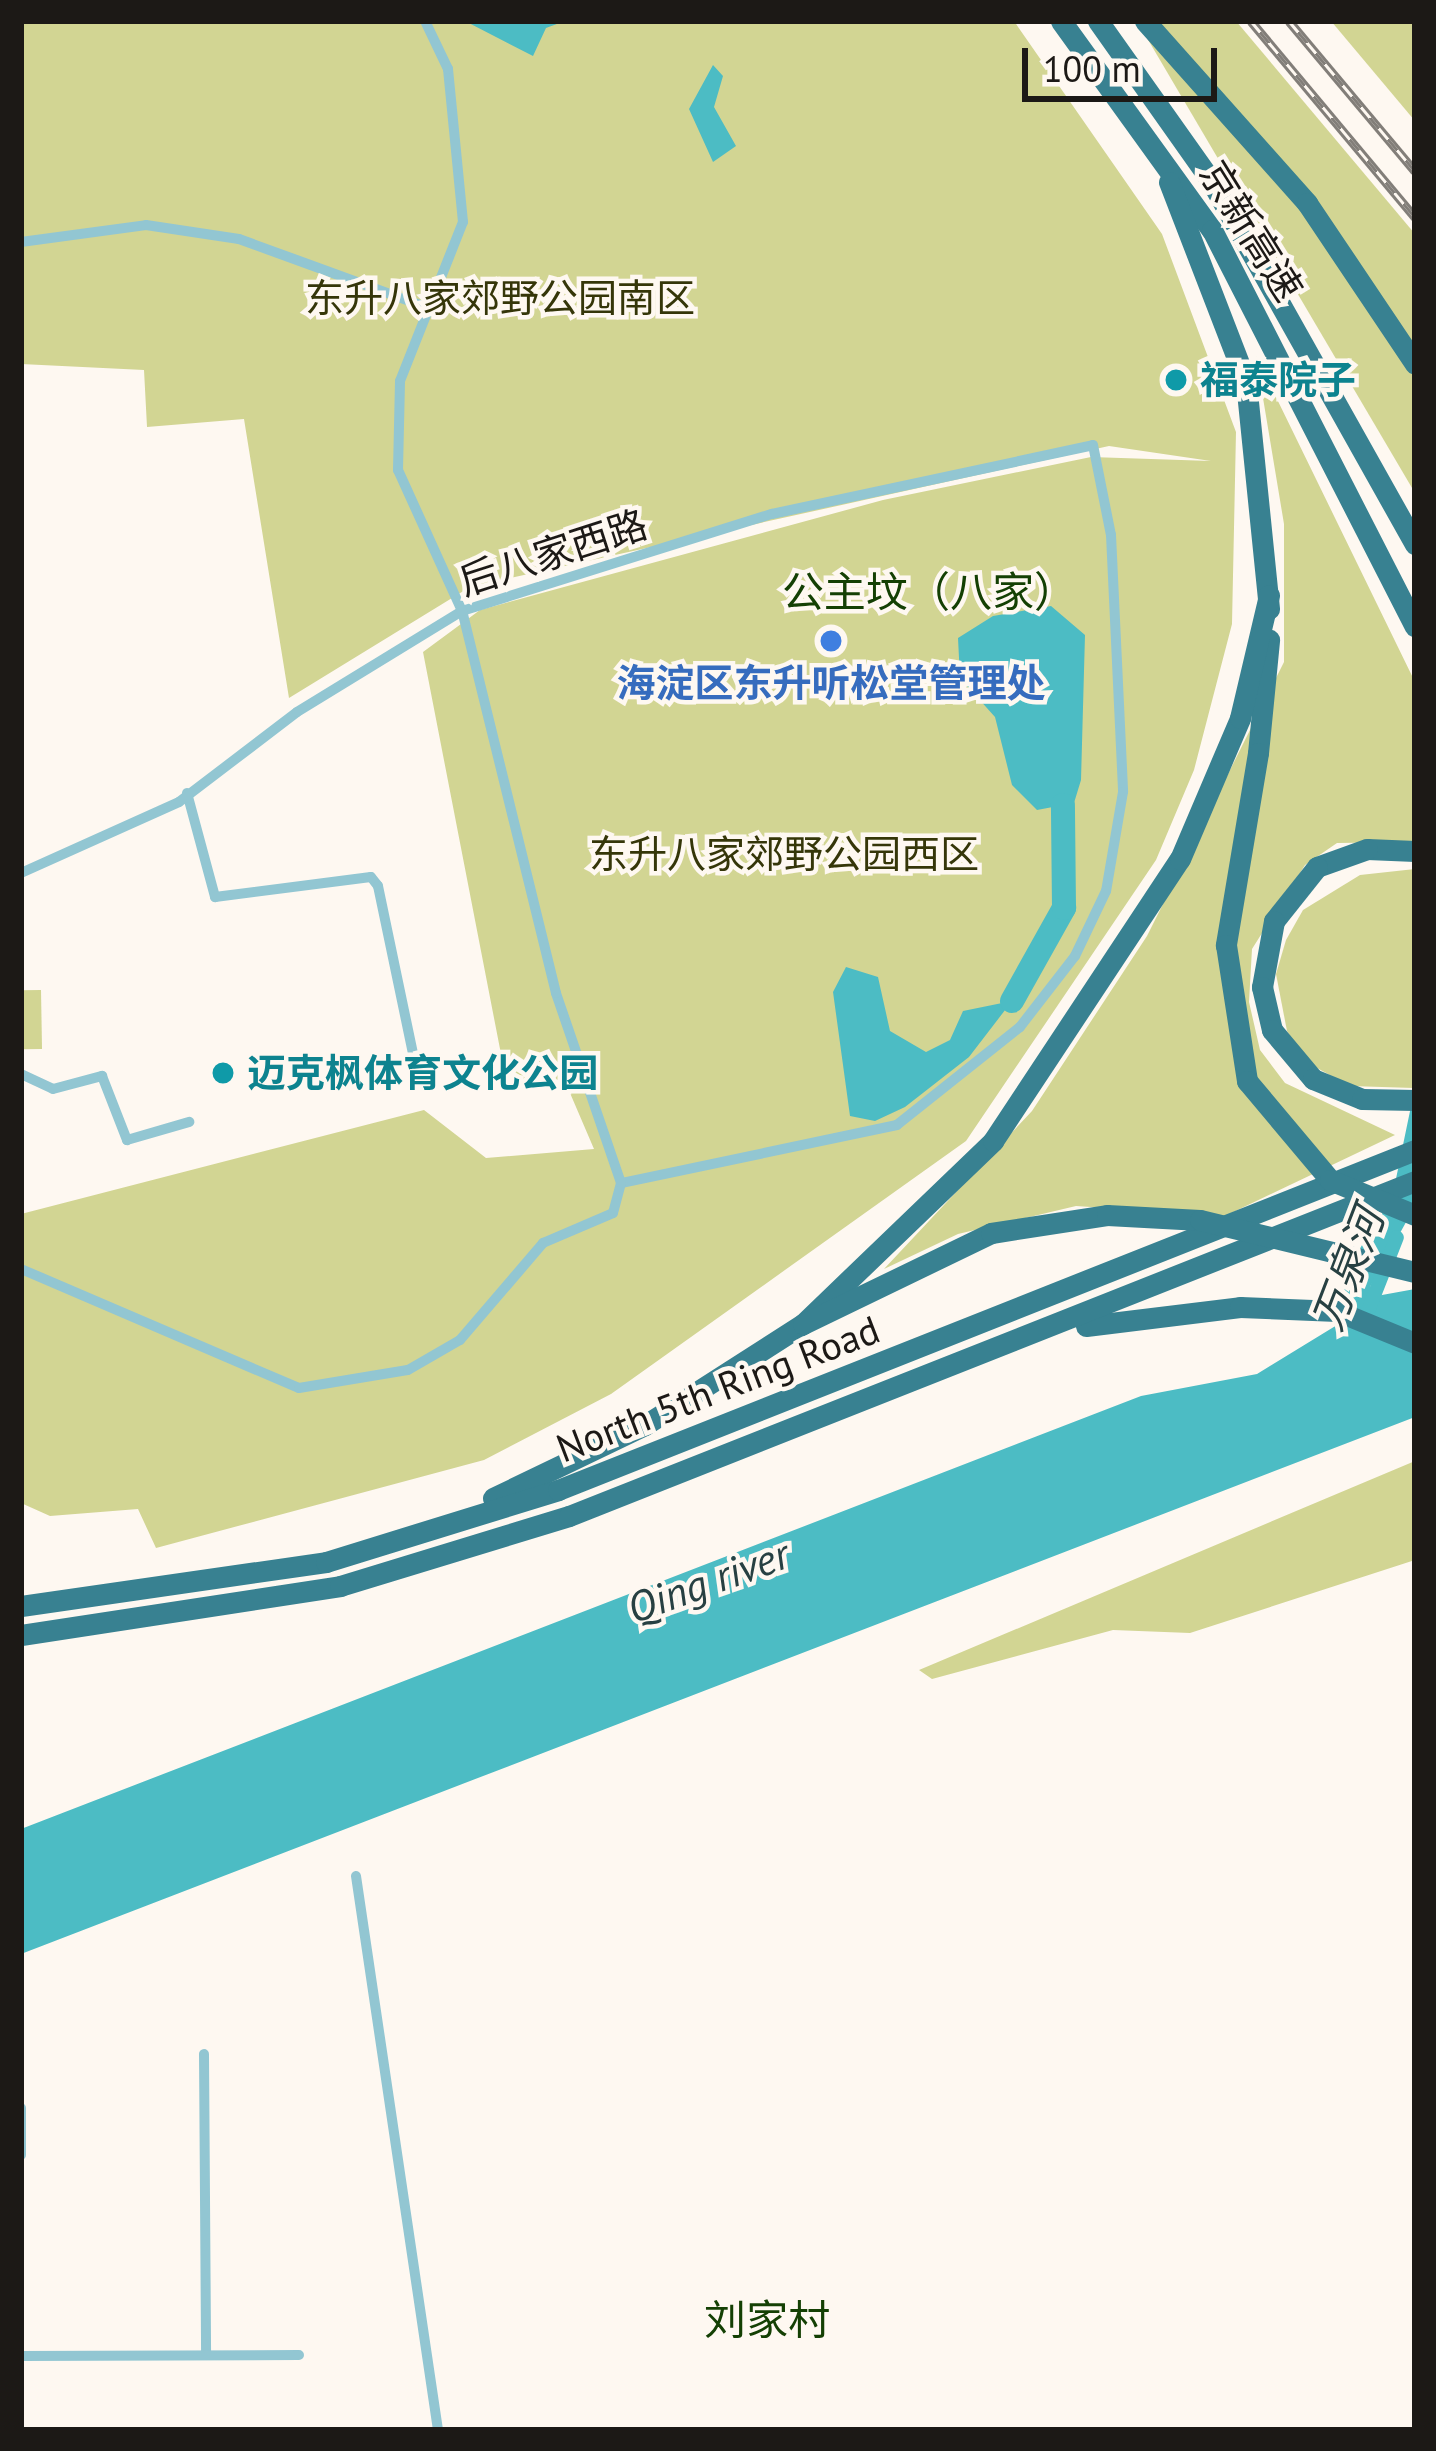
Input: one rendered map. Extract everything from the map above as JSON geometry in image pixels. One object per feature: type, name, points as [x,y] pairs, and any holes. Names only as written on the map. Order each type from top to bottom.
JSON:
[{"type":"highway","name":"京新高速","points":[[1061,21],[1150,139],[1278,344],[1415,626]]},
{"type":"highway","name":"京新高速","points":[[1098,21],[1210,179],[1415,544]]},
{"type":"highway","points":[[1145,21],[1376,297],[1415,364]]},
{"type":"highway","points":[[1150,139],[1246,382],[1269,595],[1258,753],[1226,945],[1246,1081],[1330,1180],[1415,1215]]},
{"type":"highway","points":[[802,1324],[944,1196],[1032,1091],[1162,894],[1221,766],[1269,595]]},
{"type":"highway","points":[[1411,850],[1367,848],[1317,867],[1268,941],[1272,1030],[1335,1093],[1415,1100]]},
{"type":"highway","name":"North 5th Ring Road","points":[[21,1606],[207,1586],[433,1527],[711,1433],[1415,1150]]},
{"type":"highway","name":"North 5th Ring Road","points":[[21,1635],[250,1605],[446,1556],[1049,1331],[1415,1181]]},
{"type":"highway","points":[[433,1527],[645,1425],[802,1324],[991,1233],[1107,1216],[1200,1220],[1415,1272]]},
{"type":"highway","points":[[1049,1331],[1240,1307],[1336,1311],[1415,1343]]},
{"type":"street","points":[[21,1269],[299,1388],[408,1370],[460,1340],[543,1244],[613,1213],[621,1183],[556,993],[462,611],[398,470],[400,381],[464,222],[448,69],[425,21]]},
{"type":"street","points":[[21,242],[146,225],[239,239],[429,308]]},
{"type":"street","name":"后八家西路","points":[[21,873],[110,841],[462,611],[772,514],[1093,445],[1111,535],[1123,792],[1106,891],[1076,956],[1020,1027],[897,1125],[621,1183]]},
{"type":"street","points":[[187,793],[215,896],[371,877],[378,886],[418,1078]]},
{"type":"street","points":[[21,1074],[52,1089],[102,1076],[127,1140],[189,1123]]},
{"type":"street","points":[[356,1876],[438,2430]]},
{"type":"street","points":[[204,2054],[206,2355]]},
{"type":"street","points":[[21,2108],[21,2155]]},
{"type":"street","points":[[21,2356],[299,2354]]},
{"type":"green space","points":[[21,21],[1014,21],[1162,234],[1236,432],[1232,624],[1194,770],[1156,860],[966,1141],[611,1394],[484,1460],[156,1548],[138,1509],[50,1516],[21,1503],[21,1214],[424,1110],[486,1158],[594,1149],[564,1079],[507,1085],[423,652],[480,610],[883,500],[1091,457],[1211,461],[1109,446],[470,587],[289,698],[244,419],[147,427],[144,370],[21,364]]},
{"type":"green space","points":[[1137,21],[1236,21],[1415,234],[1415,493]]},
{"type":"green space","points":[[1331,21],[1415,21],[1415,121]]},
{"type":"green space","points":[[1256,356],[1415,682],[1415,842],[1337,843],[1305,865],[1252,949],[1249,1002],[1260,1050],[1285,1083],[1395,1135],[1225,1216],[1076,1206],[958,1234],[884,1269],[1032,1111],[1147,936],[1284,662],[1284,524]]},
{"type":"green space","points":[[1415,869],[1414,1088],[1350,1086],[1306,1062],[1287,1031],[1276,974],[1286,940],[1303,910],[1360,875]]},
{"type":"green space","points":[[21,990],[41,990],[42,1049],[22,1049]]},
{"type":"green space","points":[[1415,1461],[1415,1560],[1190,1633],[1113,1630],[932,1679],[919,1670]]},
{"type":"water","points":[[465,21],[565,21],[546,28],[533,56]]},
{"type":"water","points":[[713,65],[723,76],[714,107],[736,146],[713,162],[689,109]]},
{"type":"water","points":[[1051,606],[1085,635],[1081,780],[1074,803],[1037,810],[1012,785],[995,717],[960,678],[958,638],[993,616]]},
{"type":"water","points":[[846,967],[878,977],[890,1031],[926,1052],[950,1040],[963,1011],[1012,1001],[969,1057],[905,1107],[875,1121],[850,1116],[833,992]]},
{"type":"water","name":"Qing river","points":[[1415,1087],[1415,1206],[1370,1287],[1371,1297],[1415,1289],[1415,1417],[21,1954],[21,1829],[1141,1396],[1257,1374],[1337,1325],[1350,1264],[1392,1198]]},
{"type":"waterway","points":[[1012,1001],[1064,908],[1063,805]]},
{"type":"waterway","name":"万泉河","points":[[1368,1311],[1397,1237]]},
{"type":"railway","points":[[1251,21],[1415,217]]},
{"type":"railway","points":[[1289,21],[1415,171]]},
{"type":"place","name":"福泰院子","points":[[1176,380]]},
{"type":"place","name":"海淀区东升听松堂管理处","points":[[831,641]]},
{"type":"place","name":"迈克枫体育文化公园","points":[[223,1073]]},
{"type":"district","name":"公主坟（八家）","points":[[929,592]]},
{"type":"district","name":"刘家村","points":[[767,2320]]},
{"type":"park label","name":"东升八家郊野公园南区","points":[[500,298]]},
{"type":"park label","name":"东升八家郊野公园西区","points":[[784,854]]}]
